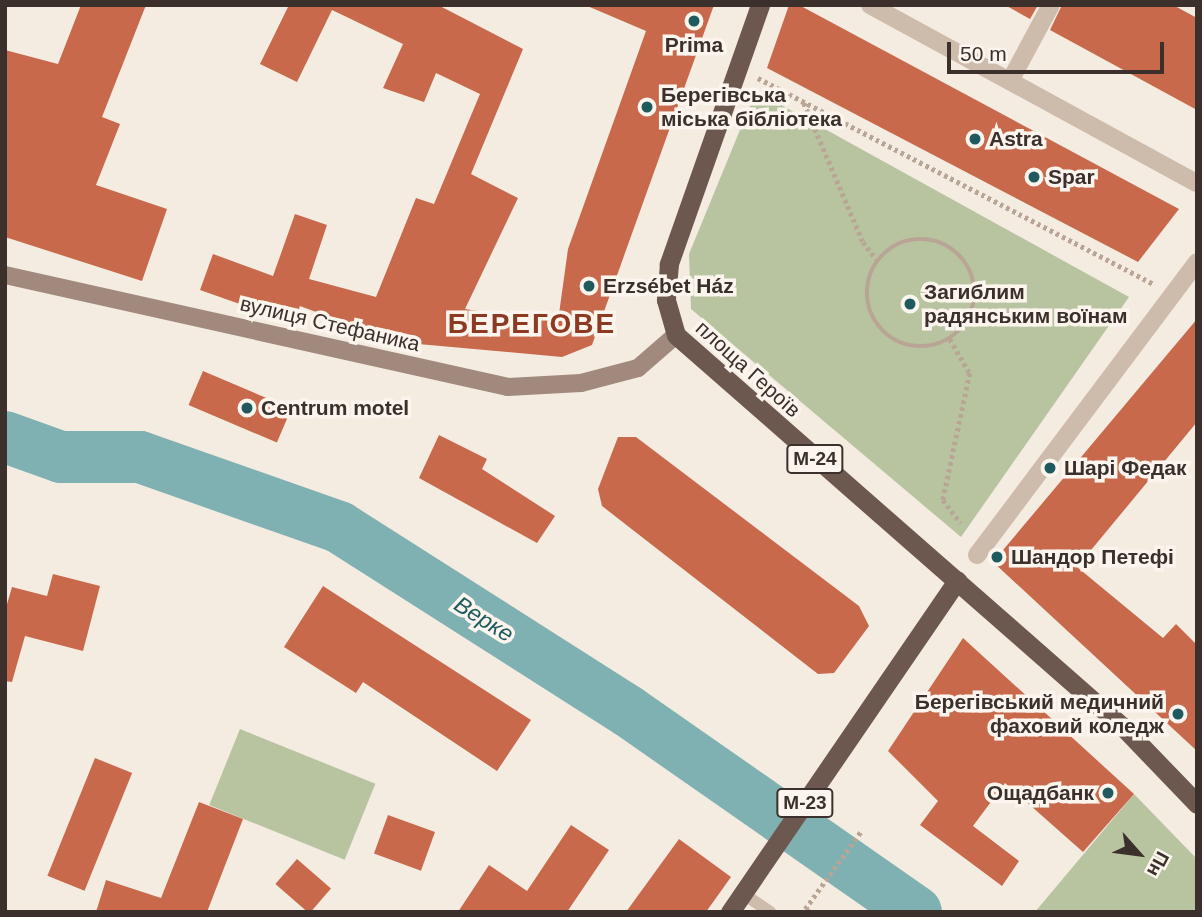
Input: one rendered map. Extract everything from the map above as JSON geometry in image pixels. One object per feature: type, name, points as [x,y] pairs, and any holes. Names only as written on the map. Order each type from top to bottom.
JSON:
[{"type":"highway","name":"площа Героїв","points":[[760,5],[669,264],[666,300],[676,335],[957,580]]},
{"type":"highway","name":"М-23","points":[[730,912],[957,580]]},
{"type":"highway","name":"М-24","points":[[957,580],[1123,727],[1197,804]]},
{"type":"main road","name":"вулиця Стефаника","points":[[5,275],[508,387],[581,383],[638,368],[676,335]]},
{"type":"street","points":[[870,5],[1197,183]]},
{"type":"street","points":[[1010,81],[1051,5]]},
{"type":"street","points":[[976,555],[1197,262]]},
{"type":"lane","points":[[746,888],[770,912]]},
{"type":"path","points":[[738,67],[1140,273],[1170,298]]},
{"type":"path","points":[[804,102],[863,242],[877,261]]},
{"type":"path","points":[[923,238],[940,241],[967,262],[976,296],[963,328],[950,339],[914,347],[881,330],[866,296],[877,261],[890,248],[923,238]]},
{"type":"path","points":[[950,339],[970,373],[943,500],[961,523]]},
{"type":"path","points":[[809,912],[805,909],[862,830]]},
{"type":"green space","points":[[756,91],[1129,297],[961,537],[691,309],[689,254]]},
{"type":"green space","points":[[240,729],[375,784],[345,860],[209,805]]},
{"type":"green space","points":[[1134,794],[1197,859],[1197,912],[1035,912]]},
{"type":"building","points":[[81,5],[146,5],[102,117],[120,124],[96,185],[167,209],[142,281],[5,237],[5,50],[58,64]]},
{"type":"building","points":[[289,5],[438,5],[523,49],[471,174],[518,198],[465,309],[511,316],[559,314],[568,249],[646,31],[585,5],[714,5],[592,345],[562,357],[396,342],[300,306],[294,323],[200,290],[213,254],[273,276],[295,214],[327,225],[309,279],[376,297],[416,198],[434,204],[480,94],[436,73],[424,102],[383,88],[403,44],[332,10],[297,82],[260,64]]},
{"type":"building","name":"Astra","points":[[789,5],[799,5],[1179,209],[1138,262],[767,68]]},
{"type":"building","points":[[1005,5],[1038,5],[1030,19]]},
{"type":"building","points":[[1062,5],[1173,5],[1197,18],[1197,110],[1050,30]]},
{"type":"building","points":[[1197,319],[1197,422],[1077,567],[1163,638],[1176,624],[1197,645],[1197,751],[993,562]]},
{"type":"building","points":[[203,371],[291,409],[277,443],[189,405]]},
{"type":"building","points":[[439,435],[487,459],[482,469],[555,516],[537,543],[419,478]]},
{"type":"building","points":[[618,437],[636,437],[859,606],[869,626],[834,673],[818,674],[602,506],[598,489]]},
{"type":"building","points":[[53,574],[100,586],[83,651],[25,636],[12,682],[5,681],[5,611],[12,587],[47,596]]},
{"type":"building","points":[[323,586],[531,720],[497,771],[363,682],[356,693],[284,647]]},
{"type":"building","points":[[963,638],[1134,794],[1083,852],[1005,783],[973,826],[1019,861],[1002,886],[920,825],[938,801],[888,751]]},
{"type":"building","points":[[95,758],[132,773],[85,891],[47,876]]},
{"type":"building","points":[[199,802],[243,819],[207,912],[96,912],[106,880],[161,898]]},
{"type":"building","points":[[388,815],[435,832],[421,871],[374,854]]},
{"type":"building","points":[[571,825],[609,850],[567,912],[458,912],[489,865],[527,891]]},
{"type":"building","points":[[679,839],[731,877],[706,912],[626,912]]},
{"type":"building","points":[[297,859],[331,889],[308,912],[275,884]]},
{"type":"waterway","name":"Верке","points":[[5,437],[61,457],[140,457],[339,527],[628,711],[916,912]]},
{"type":"place","name":"Prima","points":[[694,21]]},
{"type":"place","name":"Берегівська міська бібліотека","points":[[647,107]]},
{"type":"place","name":"Astra","points":[[975,139]]},
{"type":"place","name":"Spar","points":[[1034,177]]},
{"type":"place","name":"Erzsébet Ház","points":[[589,286]]},
{"type":"place","name":"Загиблим радянським воїнам","points":[[910,304]]},
{"type":"place","name":"Centrum motel","points":[[247,408]]},
{"type":"place","name":"Шарі Федак","points":[[1050,468]]},
{"type":"place","name":"Шандор Петефі","points":[[997,557]]},
{"type":"place","name":"Берегівський медичний фаховий коледж","points":[[1178,714]]},
{"type":"place","name":"Ощадбанк","points":[[1108,793]]},
{"type":"district","name":"БЕРЕГОВЕ","points":[[532,324]]}]
